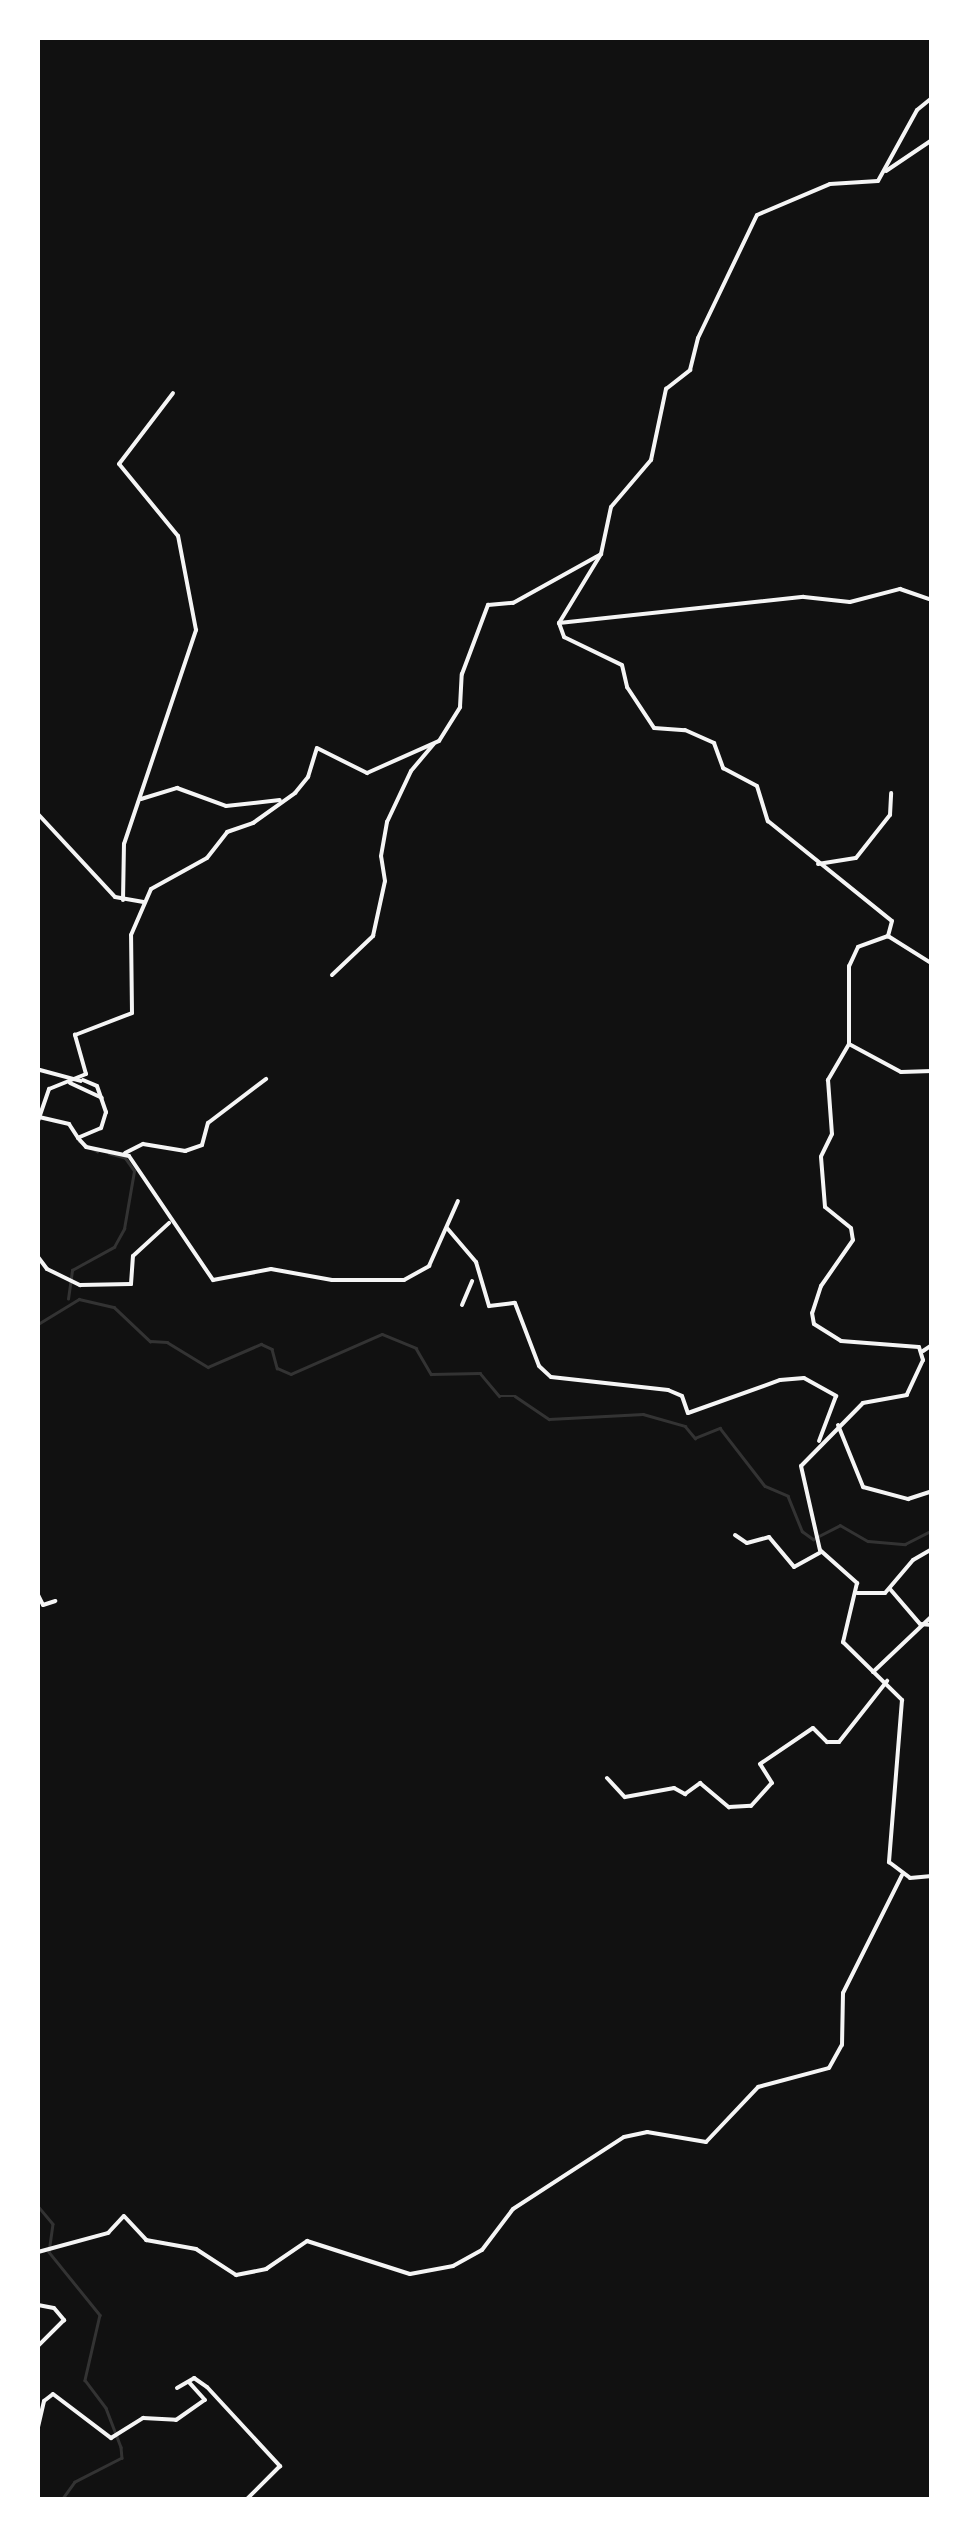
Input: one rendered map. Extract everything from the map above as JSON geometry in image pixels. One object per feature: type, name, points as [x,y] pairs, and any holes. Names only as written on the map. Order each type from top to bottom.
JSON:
[{"type":"street","points":[[559,623],[601,554],[611,507],[651,460],[666,390],[690,370],[698,338],[757,215],[830,184],[874,182],[917,110],[932,98]]},
{"type":"street","points":[[883,172],[932,140]]},
{"type":"street","points":[[123,900],[122,853],[175,707],[195,622],[178,536],[119,464],[173,392]]},
{"type":"street","points":[[332,975],[374,934],[386,881],[385,828],[412,771],[460,707],[462,674],[488,605],[513,603],[601,554]]},
{"type":"street","points":[[559,623],[804,597],[850,602],[900,589],[932,600]]},
{"type":"street","points":[[559,623],[569,643],[622,665],[627,687],[654,728],[685,730],[714,743],[724,768],[756,786],[768,821],[818,864],[889,912],[888,936]]},
{"type":"street","points":[[82,1080],[87,1070],[75,1035],[132,1013],[131,935],[156,883],[207,858],[229,831],[253,823],[306,781],[317,748],[362,774],[434,744]]},
{"type":"street","points":[[141,799],[178,788],[226,806],[282,800]]},
{"type":"street","points":[[818,864],[856,858],[890,815],[890,793]]},
{"type":"street","points":[[38,814],[123,900],[144,902]]},
{"type":"street","points":[[888,936],[930,963]]},
{"type":"street","points":[[888,936],[853,955],[849,1044],[828,1080],[832,1134],[821,1156],[824,1207],[851,1228],[853,1240],[813,1300],[814,1324],[858,1347],[923,1351],[932,1346]]},
{"type":"street","points":[[849,1044],[901,1072],[932,1072]]},
{"type":"street","points":[[40,1070],[97,1086],[102,1098],[100,1128],[78,1138]]},
{"type":"street","points":[[82,1080],[47,1090],[38,1119],[68,1124],[91,1149],[124,1153],[143,1144],[199,1146],[207,1124],[266,1079]]},
{"type":"street","points":[[68,1082],[102,1098]]},
{"type":"street","points":[[124,1153],[169,1223],[214,1280],[271,1269],[332,1280],[404,1280],[429,1266],[458,1201]]},
{"type":"street","points":[[38,1256],[47,1270],[80,1285],[131,1284],[133,1256],[169,1223]]},
{"type":"street","points":[[445,1226],[474,1260],[491,1307],[515,1303],[539,1366],[551,1377],[668,1390],[682,1396],[686,1413],[780,1380],[811,1380],[836,1396],[816,1445]]},
{"type":"street","points":[[462,1305],[470,1295],[472,1280]]},
{"type":"street","points":[[470,1295],[486,1296]]},
{"type":"street","points":[[902,1875],[888,1853],[902,1706],[887,1681],[842,1640],[857,1593],[855,1581],[820,1552],[801,1466],[816,1445],[863,1403],[907,1395],[923,1351]]},
{"type":"street","points":[[838,1425],[863,1487],[908,1500],[932,1491]]},
{"type":"street","points":[[735,1535],[746,1542],[769,1537],[794,1567],[804,1556],[820,1552]]},
{"type":"street","points":[[857,1593],[890,1589],[913,1560],[932,1549]]},
{"type":"street","points":[[890,1589],[920,1624],[932,1625]]},
{"type":"street","points":[[38,1598],[44,1605],[55,1601]]},
{"type":"street","points":[[873,1672],[932,1616]]},
{"type":"street","points":[[606,1778],[625,1798],[669,1788],[685,1794],[700,1782],[729,1807],[751,1806],[772,1783],[760,1764],[813,1728],[829,1742],[841,1741],[887,1681]]},
{"type":"street","points":[[902,1875],[932,1876]]},
{"type":"street","points":[[38,2252],[45,2245],[108,2233],[124,2216],[146,2240],[196,2250],[232,2274],[266,2269],[307,2240],[410,2274],[454,2266],[482,2250],[513,2209],[624,2137],[647,2132],[706,2142],[758,2087],[829,2068],[842,2045],[843,1993],[902,1875]]},
{"type":"street","points":[[38,2304],[54,2308],[64,2320],[38,2346]]},
{"type":"street","points":[[177,2388],[195,2378],[216,2395],[236,2424],[280,2466],[246,2500]]},
{"type":"street","points":[[38,2427],[45,2399],[53,2394],[114,2437],[139,2419],[176,2420],[199,2409],[205,2399],[188,2382]]},
{"type":"waterway","points":[[79,1141],[97,1151]]},
{"type":"waterway","points":[[68,1299],[72,1270],[114,1247],[124,1229],[134,1171],[125,1158],[110,1154]]},
{"type":"waterway","points":[[38,1324],[79,1299],[114,1307],[150,1341],[167,1342],[208,1367],[261,1344],[272,1349],[277,1368],[291,1374],[382,1334],[416,1348],[431,1374],[480,1373],[499,1396],[515,1396],[549,1419],[643,1414],[685,1426],[695,1438],[720,1428],[765,1486],[788,1496],[802,1531],[813,1539],[840,1525],[868,1541],[905,1544],[932,1530]]},
{"type":"waterway","points":[[38,2206],[53,2224],[49,2252],[100,2315],[85,2380],[106,2408],[122,2458],[75,2482],[62,2500]]}]
